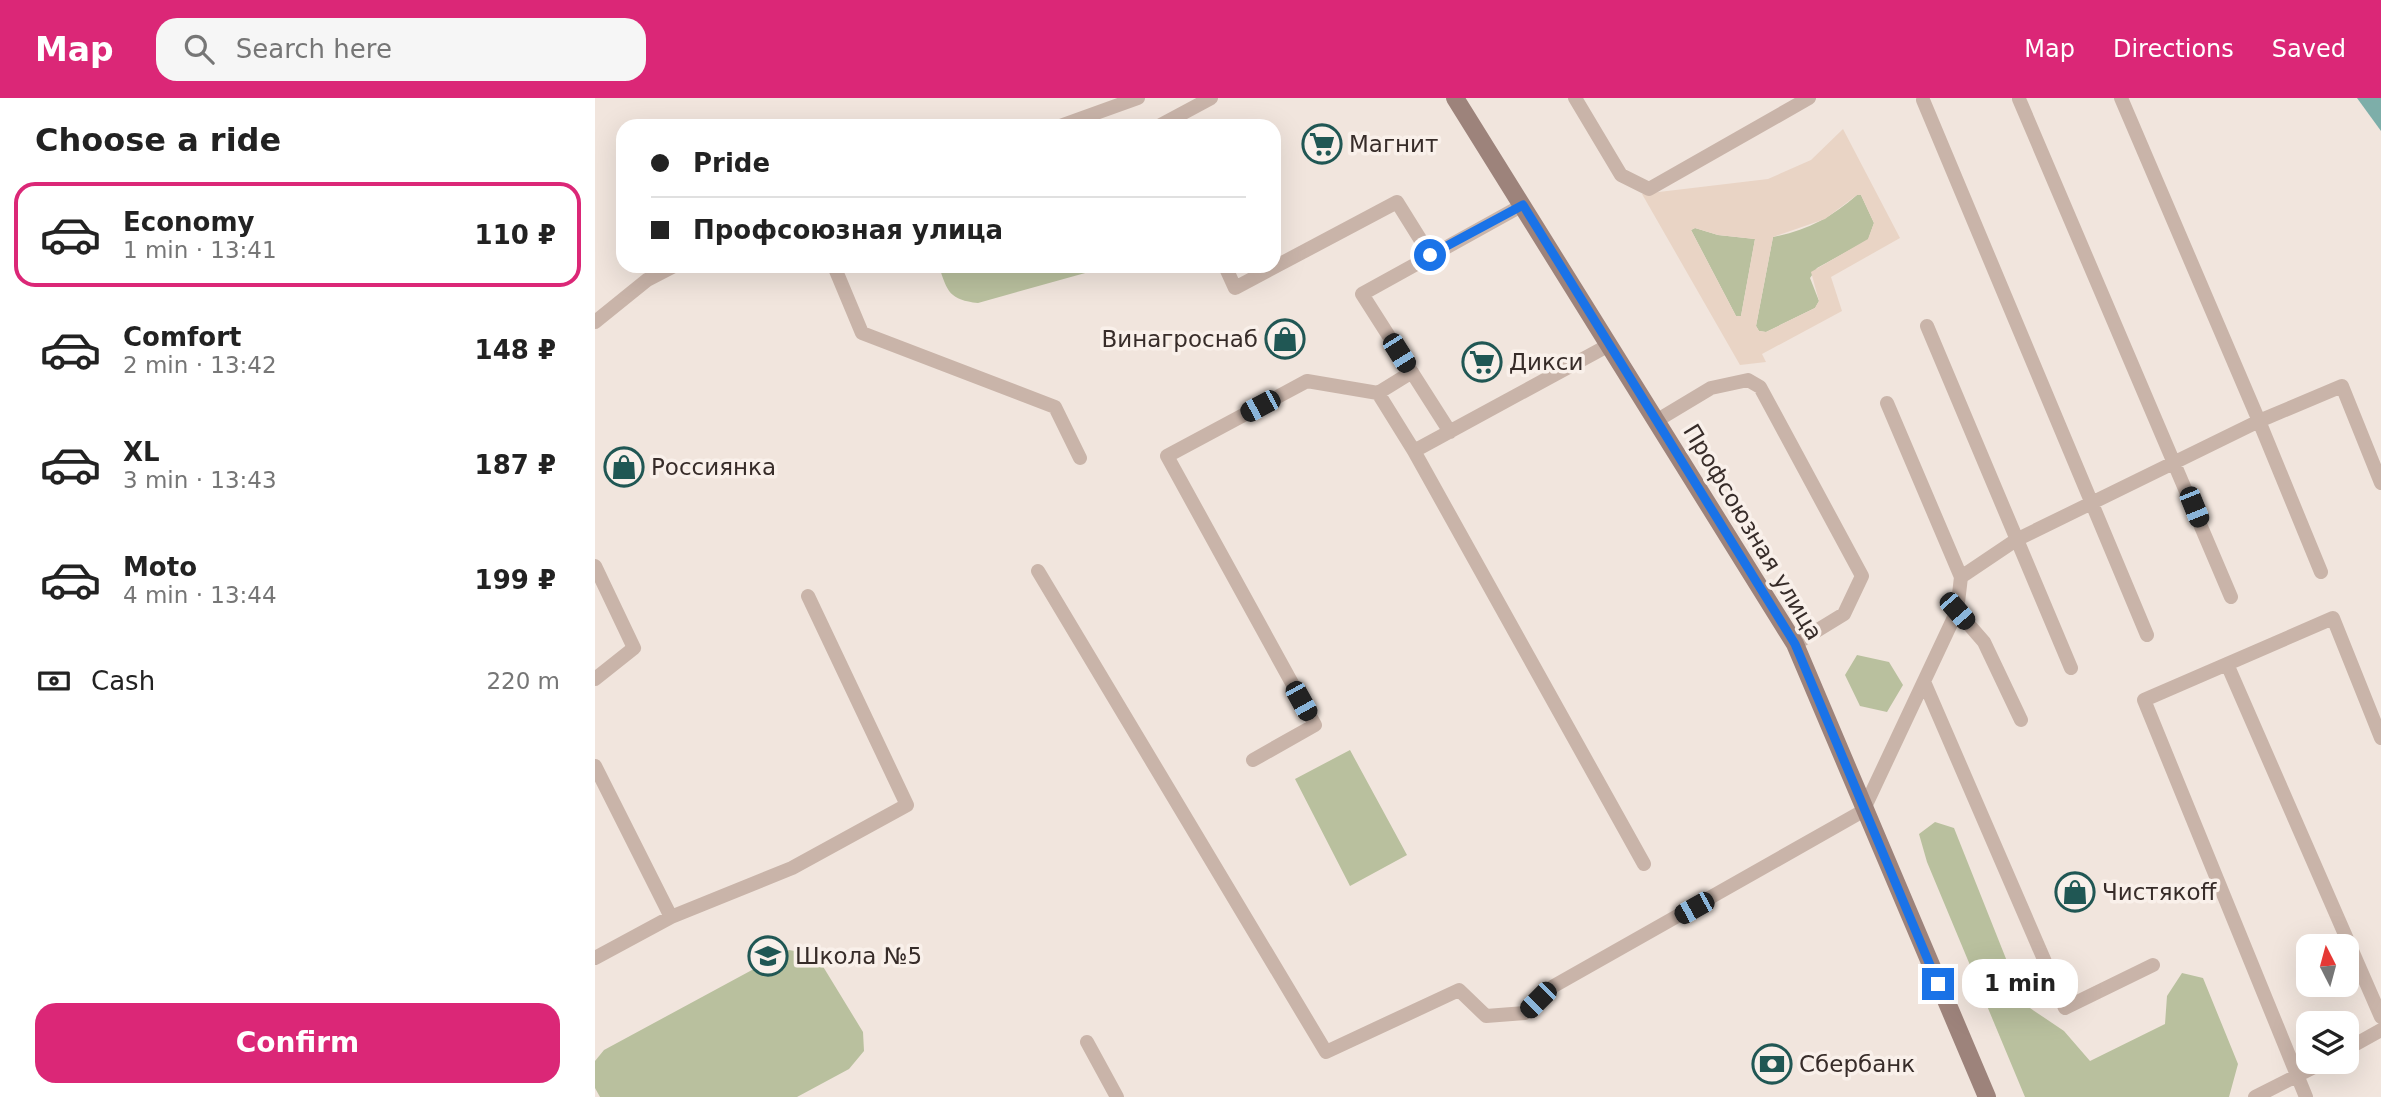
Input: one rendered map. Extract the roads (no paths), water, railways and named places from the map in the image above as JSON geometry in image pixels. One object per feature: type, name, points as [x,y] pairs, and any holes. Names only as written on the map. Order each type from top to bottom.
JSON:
[{"type":"street","name":"Профсоюзная улица","points":[[1455,98],[1795,644],[1863,811],[1987,1097]]},
{"type":"lane","points":[[1080,119],[1138,98]]},
{"type":"lane","points":[[1172,119],[1211,98]]},
{"type":"lane","points":[[1575,98],[1621,175],[1649,189],[1809,98]]},
{"type":"lane","points":[[2121,98],[2321,572]]},
{"type":"lane","points":[[2019,99],[2231,597]]},
{"type":"lane","points":[[1923,100],[2147,635]]},
{"type":"lane","points":[[1281,264],[1397,202],[1430,255]]},
{"type":"lane","points":[[1450,432],[1362,294],[1523,205]]},
{"type":"lane","points":[[595,322],[647,279],[659,273]]},
{"type":"lane","points":[[837,273],[862,333],[1055,407],[1080,458]]},
{"type":"lane","points":[[1228,273],[1235,288],[1263,273]]},
{"type":"lane","points":[[1927,326],[2070,668]]},
{"type":"lane","points":[[1415,451],[1609,345]]},
{"type":"lane","points":[[1253,760],[1315,725],[1167,456],[1307,381],[1378,393],[1412,373]]},
{"type":"lane","points":[[1657,421],[1711,388],[1748,380],[1760,387],[1862,576],[1844,614],[1795,644]]},
{"type":"lane","points":[[1961,577],[2016,540],[2259,421],[2342,386],[2381,483]]},
{"type":"lane","points":[[1378,393],[1415,451],[1644,864]]},
{"type":"lane","points":[[1038,571],[1326,1052],[1459,990],[1486,1016],[1525,1013],[1552,987],[1863,811],[1957,611],[1961,577],[1887,403]]},
{"type":"lane","points":[[595,566],[634,648],[595,678]]},
{"type":"lane","points":[[595,958],[671,918],[792,868],[907,805],[808,596]]},
{"type":"lane","points":[[1957,611],[1984,642],[2021,720]]},
{"type":"lane","points":[[2306,1097],[2144,700],[2333,618],[2381,738]]},
{"type":"lane","points":[[2227,664],[2381,1017]]},
{"type":"lane","points":[[1925,684],[2065,1008],[2153,965]]},
{"type":"lane","points":[[595,766],[671,918]]},
{"type":"lane","points":[[2359,1042],[2381,1030]]},
{"type":"lane","points":[[1087,1042],[1117,1097]]},
{"type":"lane","points":[[2255,1097],[2302,1074]]},
{"type":"water","points":[[2357,98],[2381,98],[2381,131]]},
{"type":"place","name":"Магнит","points":[[1322,144]]},
{"type":"place","name":"Винагроснаб","points":[[1285,339]]},
{"type":"place","name":"Дикси","points":[[1482,362]]},
{"type":"place","name":"Россиянка","points":[[624,467]]},
{"type":"place","name":"Чистякоff","points":[[2075,892]]},
{"type":"place","name":"Школа №5","points":[[768,956]]},
{"type":"place","name":"Сбербанк","points":[[1772,1064]]}]
